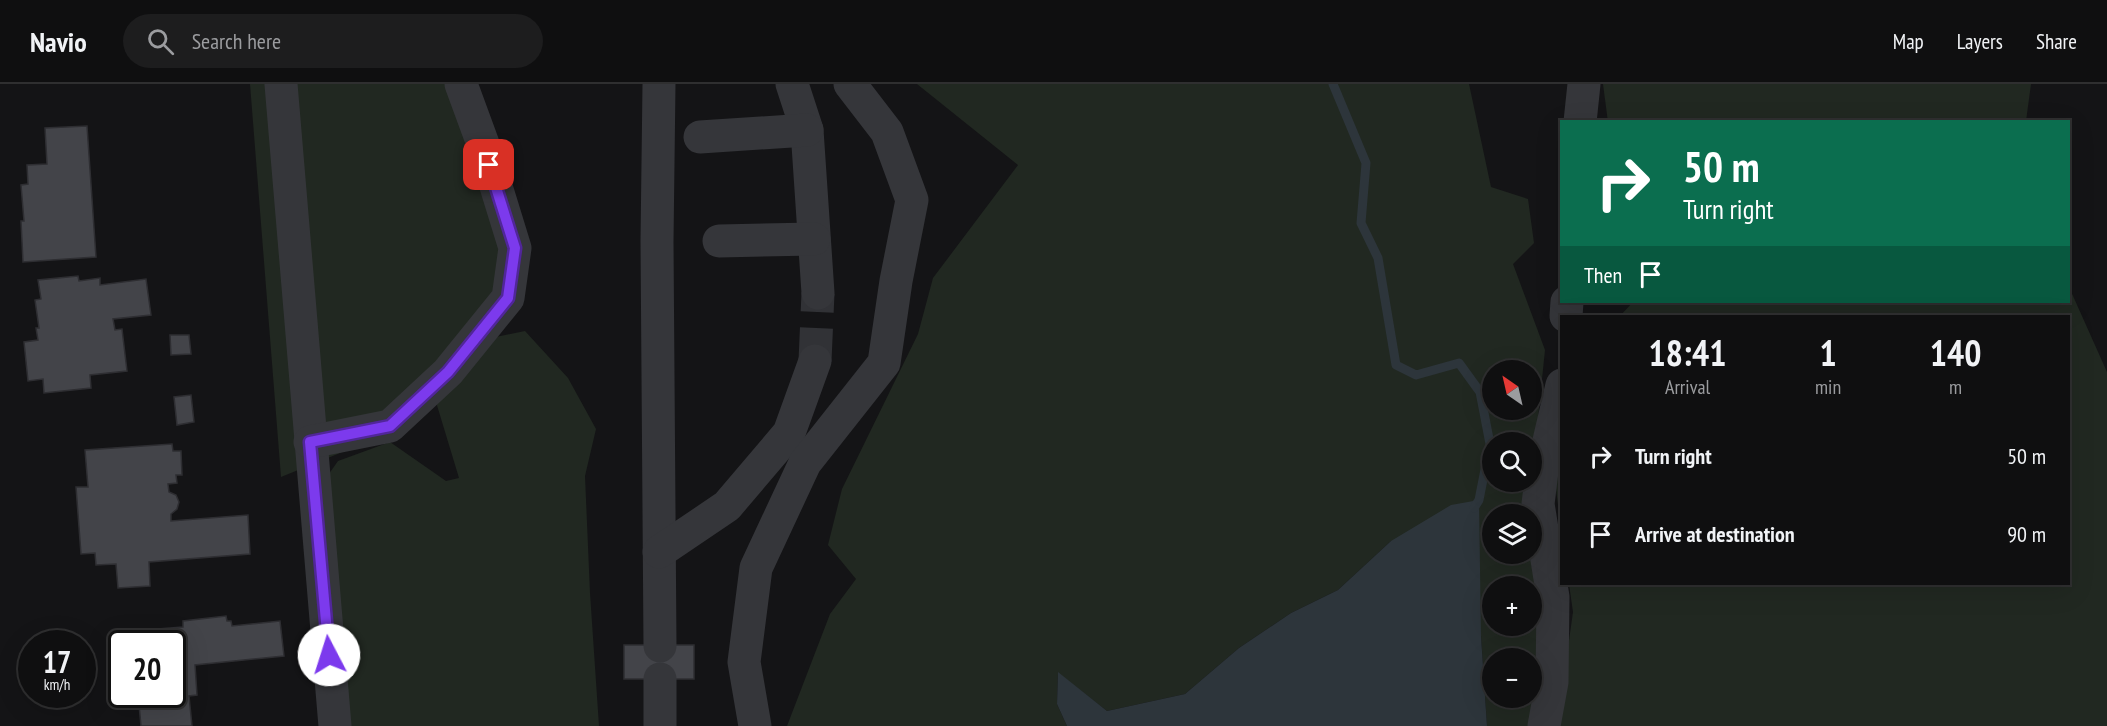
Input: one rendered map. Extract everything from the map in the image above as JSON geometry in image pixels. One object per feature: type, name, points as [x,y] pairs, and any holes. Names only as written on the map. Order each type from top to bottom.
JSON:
[{"type":"street","points":[[281,84],[335,726]]},
{"type":"street","points":[[310,442],[390,426],[448,372],[508,298],[515,248],[483,144],[461,84]]},
{"type":"street","points":[[659,84],[657,241],[660,645]]},
{"type":"street","points":[[792,84],[807,130],[818,293]]},
{"type":"street","points":[[755,726],[744,662],[756,568],[805,463],[884,363],[896,281],[912,200],[886,132],[850,84]]},
{"type":"street","points":[[1580,120],[1584,84]]},
{"type":"street","points":[[700,137],[807,130]]},
{"type":"street","points":[[719,241],[814,238]]},
{"type":"street","points":[[659,552],[727,506],[789,433],[815,361]]},
{"type":"street","points":[[1544,726],[1552,682],[1553,597],[1538,504],[1542,471],[1560,394]]},
{"type":"street","points":[[660,680],[660,726]]},
{"type":"shaded area","points":[[250,84],[446,84],[504,248],[496,298],[377,438],[281,477]]},
{"type":"shaded area","points":[[917,84],[1469,84],[1491,187],[1528,199],[1534,243],[1513,264],[1545,350],[1542,379],[1542,360],[1482,360],[1482,420],[1538,420],[1537,432],[1482,432],[1482,492],[1530,492],[1528,504],[1482,504],[1482,564],[1535,564],[1538,576],[1482,576],[1482,636],[1542,636],[1540,648],[1482,648],[1482,651],[1481,636],[1391,541],[1338,590],[1291,613],[1239,648],[1185,694],[1107,711],[1058,673],[1057,704],[1067,726],[787,726],[830,614],[856,579],[828,545],[842,489],[918,334],[933,278],[1018,165]]},
{"type":"shaded area","points":[[1603,84],[2031,84],[2026,120],[1608,120]]},
{"type":"shaded area","points":[[2070,289],[2107,372],[2107,726],[1557,726],[1573,612],[1569,585],[2070,585],[2070,315],[1621,315],[1632,303],[2070,303]]},
{"type":"shaded area","points":[[525,331],[568,378],[596,429],[585,476],[599,726],[342,726],[319,488],[338,461],[390,442],[446,481],[459,478],[436,402],[496,337]]},
{"type":"shaded area","points":[[1560,447],[1560,522],[1554,472]]},
{"type":"shaded area","points":[[1479,500],[1482,708],[1486,708],[1487,726],[1067,726],[1057,704],[1058,672],[1107,711],[1185,694],[1239,648],[1291,613],[1338,590],[1391,541],[1451,505]]},
{"type":"shaded area","points":[[1542,592],[1545,604],[1542,632]]},
{"type":"shaded area","points":[[1486,708],[1534,708],[1532,726],[1487,726]]},
{"type":"building","points":[[87,126],[96,257],[23,262],[21,221],[24,221],[21,185],[28,184],[27,165],[47,164],[45,128]]},
{"type":"building","points":[[78,276],[79,281],[100,278],[100,285],[146,279],[151,315],[113,319],[115,330],[122,329],[127,371],[90,375],[91,388],[44,393],[43,379],[28,381],[24,342],[38,340],[36,328],[39,328],[35,300],[41,299],[38,280]]},
{"type":"building","points":[[170,335],[189,335],[191,354],[171,355]]},
{"type":"building","points":[[191,395],[194,422],[177,425],[174,397]]},
{"type":"building","points":[[172,444],[173,451],[181,451],[182,475],[176,475],[177,483],[168,484],[169,492],[176,495],[179,502],[177,509],[171,514],[171,521],[248,515],[250,554],[149,562],[150,586],[118,588],[116,564],[96,565],[95,553],[81,554],[76,487],[88,487],[85,450]]},
{"type":"building","points":[[226,616],[232,626],[280,621],[284,656],[195,665],[197,695],[189,696],[192,726],[141,726],[139,708],[186,708],[186,630],[146,630],[183,627],[183,621]]},
{"type":"building","points":[[624,645],[694,645],[694,679],[624,679]]},
{"type":"waterway","points":[[1333,84],[1366,163],[1361,223],[1378,258],[1396,365],[1416,375],[1459,363],[1480,392],[1490,444],[1479,500],[1474,508]]},
{"type":"tunnel","points":[[815,361],[818,293]]},
{"type":"route","points":[[329,655],[310,442],[390,426],[448,372],[508,298],[515,248],[489,165]]}]
